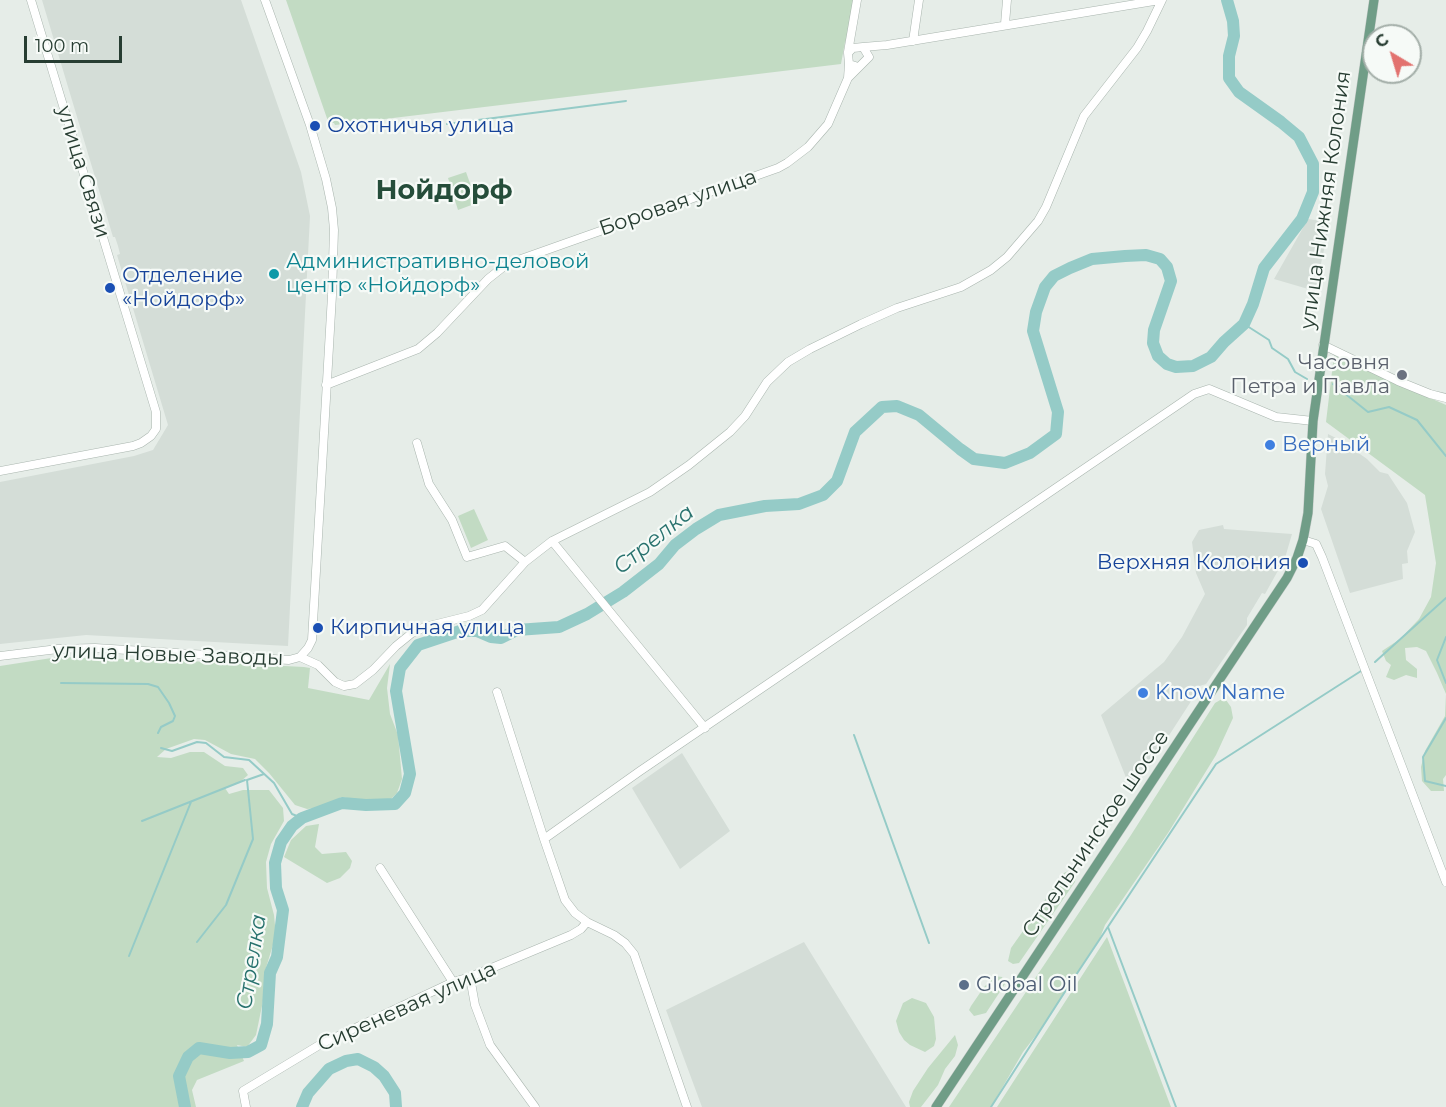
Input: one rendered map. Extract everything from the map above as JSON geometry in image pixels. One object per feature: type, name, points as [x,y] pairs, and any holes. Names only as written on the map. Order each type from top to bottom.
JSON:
[{"type":"main road","name":"улица Нижняя Колония","points":[[1308,513],[1317,386],[1374,0]]},
{"type":"main road","name":"Стрельнинское шоссе","points":[[936,1107],[1287,578],[1303,540],[1308,513]]},
{"type":"street","name":"улица Связи","points":[[0,471],[133,446],[151,436],[156,429],[156,412],[31,0]]},
{"type":"street","points":[[265,0],[310,125],[331,197],[334,230],[312,640],[303,654]]},
{"type":"street","points":[[857,0],[848,53],[849,64],[858,67],[887,45]]},
{"type":"street","points":[[913,41],[919,0]]},
{"type":"street","points":[[1005,24],[1007,0]]},
{"type":"street","points":[[848,53],[853,48],[913,41],[1161,0]]},
{"type":"street","name":"улица Новые Заводы","points":[[0,656],[58,649],[95,648],[289,660],[303,654],[335,682],[344,686],[355,684],[412,633],[425,627],[468,616],[482,609],[525,562],[552,541],[642,496],[689,465],[738,424],[776,372],[802,353],[897,308],[969,283],[1007,257],[1038,221],[1084,116],[1137,48],[1161,0]]},
{"type":"street","points":[[850,43],[861,47],[869,57]]},
{"type":"street","name":"Боровая улица","points":[[848,78],[849,64]]},
{"type":"street","name":"Боровая улица","points":[[326,385],[418,349],[437,333],[488,279],[507,264],[787,164],[808,147],[828,124],[848,78],[858,67]]},
{"type":"street","points":[[1323,345],[1398,381],[1446,398]]},
{"type":"street","points":[[544,839],[640,771],[1194,394],[1209,390],[1276,417],[1313,421]]},
{"type":"street","points":[[417,443],[429,484],[452,520],[467,557],[505,546],[525,562]]},
{"type":"street","points":[[1303,540],[1316,544],[1322,557],[1446,882]]},
{"type":"street","points":[[552,541],[705,728]]},
{"type":"street","points":[[497,692],[565,900],[586,922],[614,935],[634,954],[687,1107]]},
{"type":"street","points":[[381,868],[453,982]]},
{"type":"street","name":"Сиреневая улица","points":[[246,1107],[243,1091],[311,1050],[453,982],[571,935],[581,929],[586,922]]},
{"type":"street","points":[[470,977],[475,1005],[490,1046],[535,1107]]},
{"type":"shaded area","points":[[42,0],[241,0],[301,172],[310,216],[288,646],[86,635],[0,644],[0,482],[134,456],[153,450],[168,425],[117,255],[120,254],[118,246],[113,237]]},
{"type":"shaded area","points":[[1308,219],[1330,222],[1315,291],[1274,279]]},
{"type":"shaded area","points":[[1328,434],[1367,459],[1380,472],[1388,474],[1407,503],[1415,532],[1407,551],[1408,563],[1402,564],[1403,579],[1350,593],[1321,509],[1328,486],[1325,474]]},
{"type":"shaded area","points":[[1223,525],[1224,529],[1292,534],[1285,558],[1265,594],[1262,593],[1247,618],[1247,625],[1206,684],[1193,688],[1197,692],[1131,790],[1101,715],[1164,662],[1182,637],[1205,594],[1196,573],[1192,542],[1199,530]]},
{"type":"shaded area","points":[[682,753],[730,831],[680,869],[632,788]]},
{"type":"shaded area","points":[[804,942],[906,1107],[702,1107],[666,1010]]},
{"type":"green space","points":[[286,0],[854,0],[849,36],[845,42],[841,64],[335,125],[330,123],[330,127]]},
{"type":"green space","points":[[466,172],[477,203],[458,210],[448,178]]},
{"type":"green space","points":[[1334,355],[1446,405],[1446,694],[1426,651],[1417,647],[1405,648],[1406,660],[1417,669],[1417,678],[1406,675],[1394,680],[1386,677],[1391,665],[1386,661],[1382,651],[1400,639],[1419,619],[1431,597],[1436,563],[1425,495],[1326,422]]},
{"type":"green space","points":[[474,509],[488,540],[471,548],[458,516]]},
{"type":"green space","points":[[58,657],[304,667],[310,668],[308,688],[369,700],[390,664],[387,688],[390,714],[398,735],[402,779],[397,793],[391,799],[341,797],[325,807],[307,809],[295,805],[255,759],[231,754],[205,740],[194,739],[166,749],[157,757],[171,758],[190,752],[204,752],[225,766],[243,768],[248,775],[240,782],[225,788],[229,794],[243,790],[269,790],[283,808],[284,821],[271,844],[266,862],[267,888],[276,935],[265,971],[263,1001],[256,1035],[247,1047],[237,1045],[244,1061],[197,1080],[192,1090],[196,1107],[0,1107],[0,666]]},
{"type":"green space","points":[[1446,694],[1444,791],[1431,791],[1422,781],[1421,767],[1425,751],[1445,716]]},
{"type":"green space","points":[[1222,699],[1226,700],[1231,707],[1233,718],[1216,755],[1168,833],[1105,925],[1100,938],[1023,1052],[991,1107],[949,1107],[1131,835],[1215,703]]},
{"type":"green space","points":[[319,824],[315,847],[322,854],[346,852],[352,861],[350,868],[340,878],[327,883],[284,857],[291,840],[306,826]]},
{"type":"green space","points":[[1070,870],[1076,874],[1075,882],[1019,963],[1013,964],[1008,961],[1011,948],[1064,873]]},
{"type":"green space","points":[[1107,937],[1171,1107],[997,1107]]},
{"type":"green space","points":[[995,976],[1002,977],[1005,984],[986,1013],[974,1016],[969,1010],[971,1006]]},
{"type":"green space","points":[[912,998],[926,1003],[934,1017],[936,1039],[934,1046],[925,1052],[904,1040],[896,1021],[903,1003]]},
{"type":"green space","points":[[955,1035],[958,1045],[955,1056],[945,1069],[938,1085],[921,1107],[910,1107],[909,1102],[913,1091],[928,1068]]},
{"type":"waterway","name":"Стрелка","points":[[185,1107],[179,1076],[188,1057],[199,1048],[230,1053],[248,1052],[261,1045],[267,1024],[270,973],[277,957],[283,910],[276,888],[275,863],[281,842],[292,826],[302,818],[342,803],[395,804],[405,793],[410,774],[396,691],[400,668],[418,645],[460,631],[477,631],[491,637],[501,638],[517,630],[559,627],[587,614],[623,592],[659,564],[675,545],[719,515],[765,506],[799,504],[823,495],[837,481],[855,432],[882,407],[897,406],[919,415],[974,459],[1005,463],[1030,453],[1056,434],[1058,412],[1033,331],[1036,312],[1045,287],[1054,276],[1092,259],[1146,255],[1160,259],[1167,267],[1171,281],[1154,330],[1153,343],[1158,356],[1167,364],[1176,367],[1193,366],[1211,357],[1244,324],[1264,268],[1302,219],[1313,192],[1313,164],[1299,137],[1239,92],[1229,78],[1229,56],[1234,36],[1233,21],[1227,0]]},
{"type":"waterway","points":[[447,124],[626,101]]},
{"type":"waterway","points":[[1244,324],[1269,340],[1272,348],[1288,359],[1295,372],[1307,379]]},
{"type":"waterway","points":[[1333,384],[1368,412],[1389,407],[1417,420],[1446,456]]},
{"type":"waterway","points":[[1375,662],[1446,598]]},
{"type":"waterway","points":[[1446,637],[1437,660],[1446,683]]},
{"type":"waterway","points":[[991,1107],[1216,764],[1361,671]]},
{"type":"waterway","points":[[61,683],[148,684],[158,687],[175,716],[173,721],[161,727],[158,733]]},
{"type":"waterway","points":[[1446,718],[1423,757],[1425,781],[1446,786]]},
{"type":"waterway","points":[[854,735],[929,943]]},
{"type":"waterway","points":[[161,748],[172,751],[197,742],[206,743],[224,757],[249,760],[274,783],[292,814],[302,818]]},
{"type":"waterway","points":[[197,942],[226,905],[253,839],[247,780],[264,774]]},
{"type":"waterway","points":[[142,821],[245,780]]},
{"type":"waterway","points":[[129,956],[191,802]]},
{"type":"waterway","points":[[1108,927],[1176,1107]]},
{"type":"waterway","name":"Стрелка","points":[[302,1107],[308,1093],[329,1069],[346,1061],[358,1059],[374,1067],[384,1076],[395,1093],[396,1107]]},
{"type":"place","name":"Охотничья улица","points":[[315,126]]},
{"type":"place","name":"Административно-деловой центр «Нойдорф»","points":[[274,274]]},
{"type":"place","name":"Отделение «Нойдорф»","points":[[110,288]]},
{"type":"place","name":"Часовня Петра и Павла","points":[[1402,375]]},
{"type":"place","name":"Верный","points":[[1270,445]]},
{"type":"place","name":"Верхняя Колония","points":[[1303,563]]},
{"type":"place","name":"Кирпичная улица","points":[[318,628]]},
{"type":"place","name":"Know Name","points":[[1143,693]]},
{"type":"place","name":"Global Oil","points":[[964,985]]},
{"type":"district","name":"Нойдорф","points":[[444,191]]}]
